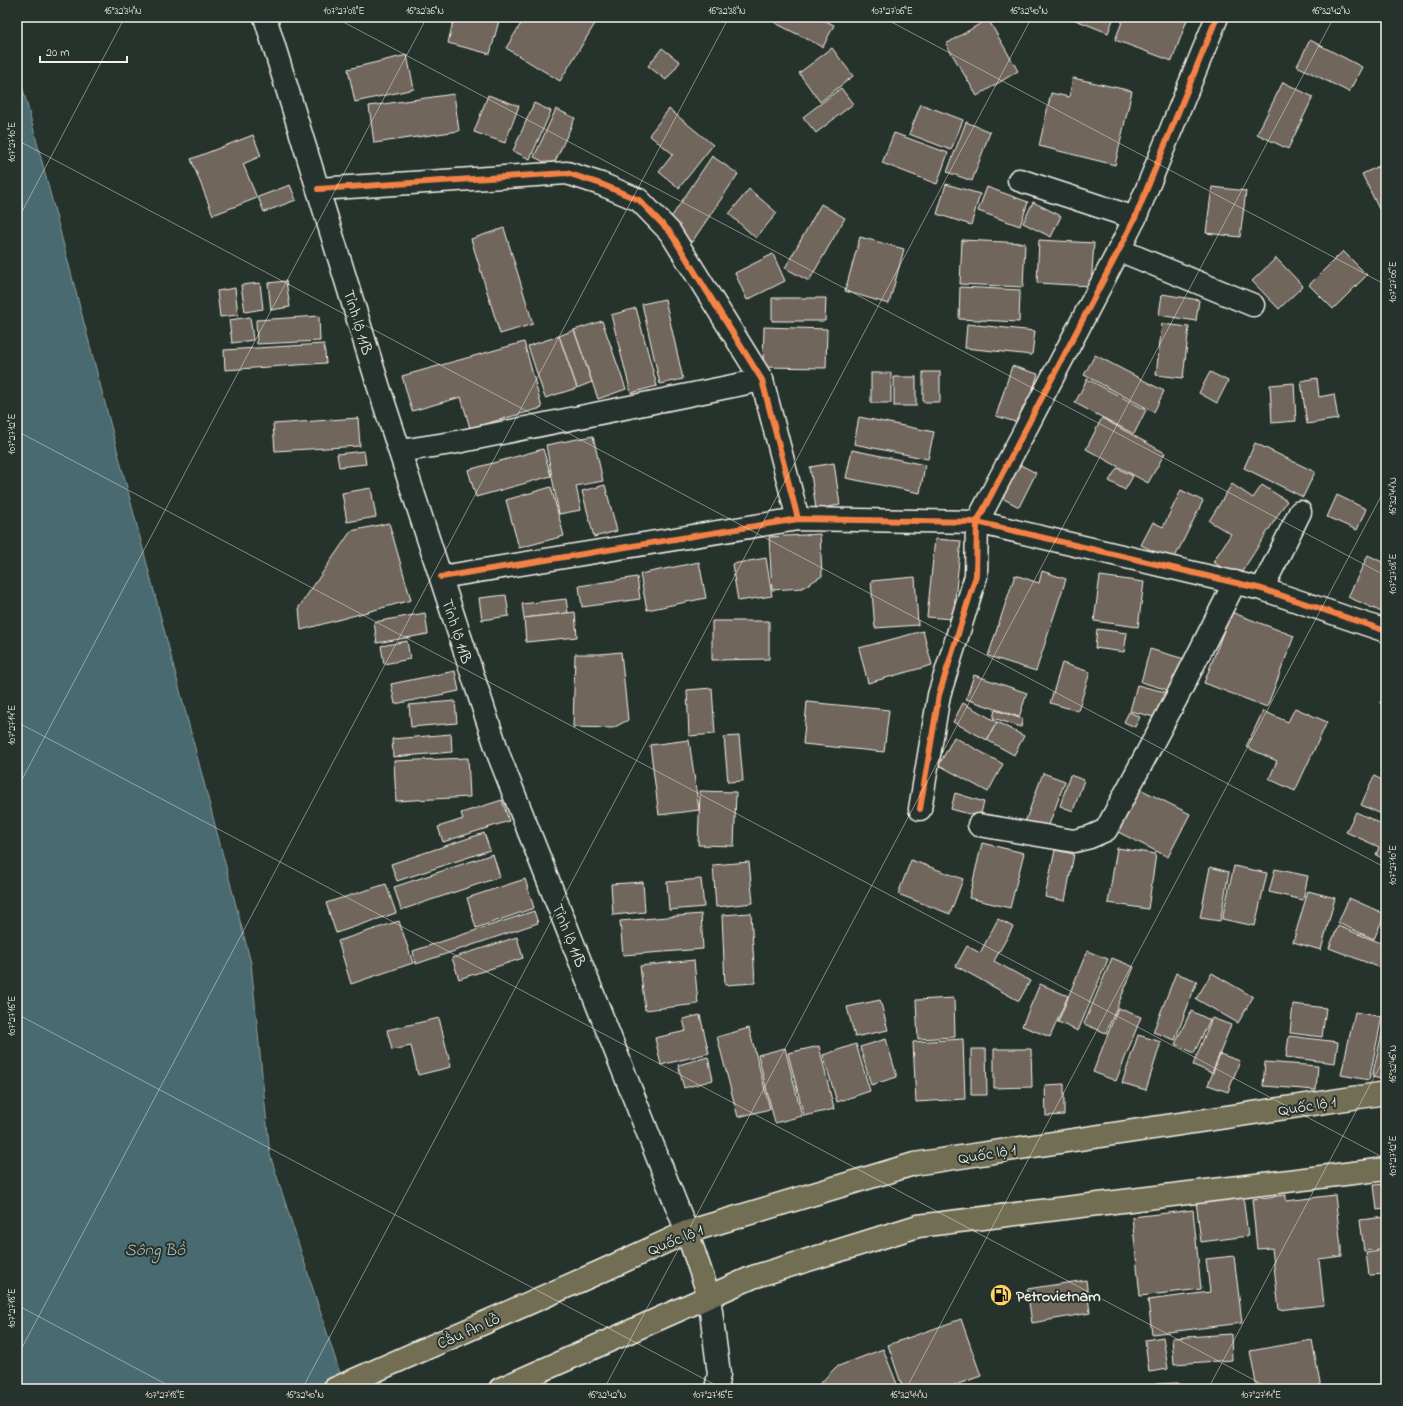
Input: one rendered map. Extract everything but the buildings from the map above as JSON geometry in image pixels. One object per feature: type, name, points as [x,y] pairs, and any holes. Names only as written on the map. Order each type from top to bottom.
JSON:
[{"type":"highway","name":"Quốc lộ 1","points":[[602,1271],[687,1232],[914,1164],[1386,1094]]},
{"type":"highway","points":[[500,1389],[753,1277],[918,1226],[1386,1169]]},
{"type":"highway","points":[[687,1232],[709,1296]]},
{"type":"highway","name":"Cầu An Lỗ","points":[[334,1389],[602,1271]]},
{"type":"street","name":"Tỉnh lộ 11B","points":[[265,17],[400,451],[499,756],[687,1232]]},
{"type":"street","points":[[920,809],[939,695],[976,576],[977,522],[1135,218],[1217,17]]},
{"type":"street","points":[[318,189],[567,173],[601,184],[639,200],[670,232],[762,380],[798,519]]},
{"type":"street","points":[[1019,180],[1135,218]]},
{"type":"street","points":[[1119,250],[1253,305]]},
{"type":"street","points":[[400,451],[460,441],[762,380]]},
{"type":"street","points":[[1262,589],[1300,512]]},
{"type":"street","points":[[441,577],[798,519],[977,522],[1262,589],[1386,631]]},
{"type":"street","points":[[979,825],[1074,841],[1090,837],[1106,830],[1177,697],[1235,582]]},
{"type":"street","points":[[709,1296],[719,1374],[716,1389]]},
{"type":"water","name":"Sông Bồ","points":[[17,66],[251,963],[270,1155],[345,1389],[17,1389]]},
{"type":"cycle path","points":[[920,809],[939,695],[976,576],[977,522],[1135,218],[1217,17]]},
{"type":"cycle path","points":[[318,189],[567,173],[601,184],[639,200],[670,232],[762,380],[798,519]]},
{"type":"cycle path","points":[[441,577],[798,519],[977,522],[1262,589],[1386,631]]},
{"type":"place","name":"Petrovietnam","points":[[1001,1295]]}]
